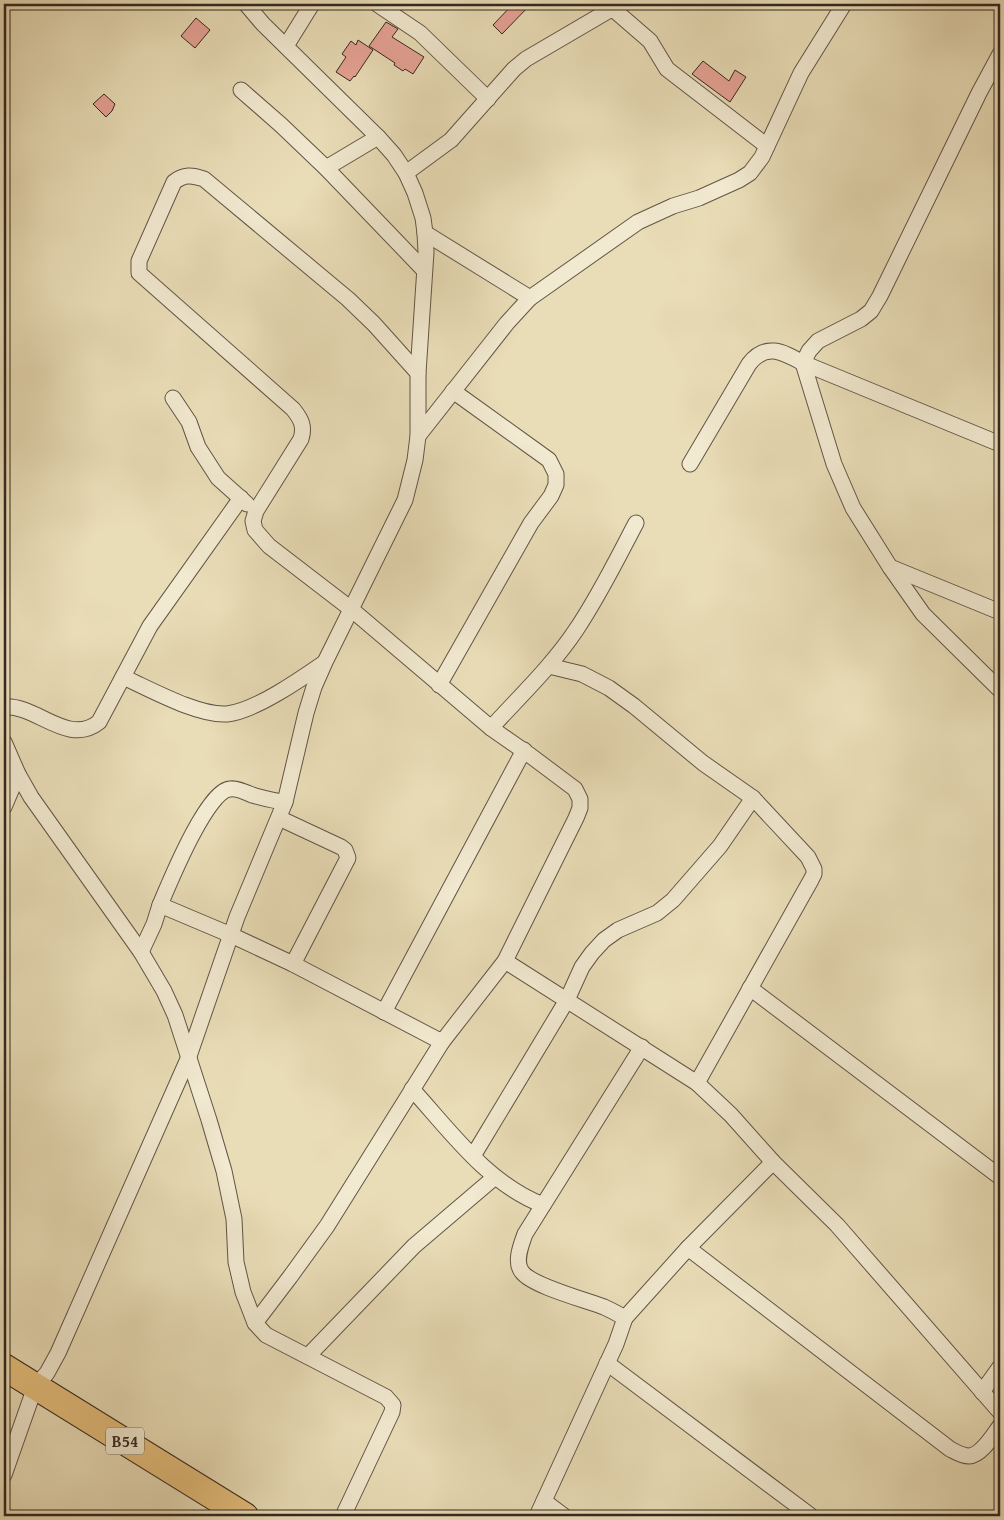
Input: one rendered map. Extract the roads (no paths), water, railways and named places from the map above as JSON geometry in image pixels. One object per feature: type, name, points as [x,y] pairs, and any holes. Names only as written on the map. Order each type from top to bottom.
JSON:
[{"type":"highway","name":"B54","points":[[4,1368],[245,1516]]},
{"type":"street","points":[[4,1475],[35,1387],[47,1373],[58,1353],[188,1058],[231,935],[285,802],[314,687],[404,500],[415,460],[418,436],[418,373],[426,252],[423,218],[415,193],[406,172],[378,136],[263,24],[246,4]]},
{"type":"street","points":[[286,46],[312,4]]},
{"type":"street","points":[[377,4],[420,33],[488,98]]},
{"type":"street","points":[[418,436],[507,323],[530,298],[638,222],[739,180],[758,164],[801,73],[844,4]]},
{"type":"street","points":[[406,172],[451,140],[514,70],[526,60],[617,6],[650,41],[667,68],[766,146]]},
{"type":"street","points":[[1000,54],[880,296],[871,310],[861,319],[818,341],[809,351],[803,363],[834,464],[853,508],[890,567],[923,614],[1000,690]]},
{"type":"street","points":[[240,90],[281,125],[326,168],[424,270]]},
{"type":"street","points":[[326,168],[378,136]]},
{"type":"street","points":[[255,1323],[327,1226],[442,1042],[505,961],[580,808],[580,799],[575,789],[524,750],[491,728],[351,610],[269,546],[255,530],[252,521],[256,512],[301,439],[304,430],[301,419],[293,409],[139,273],[139,261],[174,182],[180,177],[187,175],[204,179],[348,299],[374,324],[418,373]]},
{"type":"street","points":[[425,233],[530,298]]},
{"type":"street","points":[[690,464],[756,355],[768,350],[782,352],[803,363],[1000,444]]},
{"type":"street","points":[[439,685],[531,523],[551,496],[556,484],[556,474],[549,460],[453,391]]},
{"type":"street","points":[[173,398],[189,422],[198,447],[218,478],[256,512]]},
{"type":"street","points":[[4,707],[15,708],[69,729],[80,731],[91,728],[98,722],[150,626],[240,498]]},
{"type":"street","points":[[491,728],[549,666],[576,630],[604,586],[636,523]]},
{"type":"street","points":[[890,567],[1000,612]]},
{"type":"street","points":[[123,677],[197,709],[226,714],[238,711],[282,691],[325,662]]},
{"type":"street","points":[[549,666],[582,674],[609,688],[634,706],[704,763],[753,798],[808,857],[814,869],[814,874],[697,1083]]},
{"type":"street","points":[[4,742],[18,774],[45,818],[141,952],[153,970],[171,1007],[224,1171],[234,1219],[236,1262],[243,1292],[255,1323],[266,1335],[386,1397],[393,1405],[392,1412],[343,1516]]},
{"type":"street","points":[[384,1012],[524,750]]},
{"type":"street","points":[[4,807],[18,774]]},
{"type":"street","points":[[141,952],[154,924],[171,878],[195,828],[220,793],[228,788],[236,789],[265,799],[285,802]]},
{"type":"street","points":[[473,1156],[567,1000],[582,967],[592,953],[604,940],[618,930],[656,913],[673,900],[720,846],[753,798]]},
{"type":"street","points":[[279,818],[341,847],[345,850],[348,858],[293,964]]},
{"type":"street","points":[[160,905],[293,964],[442,1042]]},
{"type":"street","points":[[505,961],[697,1083],[732,1115],[773,1162],[837,1225],[1000,1412]]},
{"type":"street","points":[[750,988],[1000,1176]]},
{"type":"street","points":[[625,1318],[606,1308],[539,1284],[521,1272],[518,1261],[525,1234],[642,1047]]},
{"type":"street","points":[[412,1089],[473,1156],[495,1177],[514,1192],[543,1205]]},
{"type":"street","points":[[537,1516],[607,1363],[625,1318],[688,1248],[773,1162]]},
{"type":"street","points":[[308,1356],[414,1246],[495,1177]]},
{"type":"street","points":[[688,1248],[950,1449],[968,1456],[975,1454],[1000,1426]]},
{"type":"street","points":[[607,1363],[811,1516]]},
{"type":"street","points":[[982,1392],[1000,1367]]},
{"type":"street","points":[[544,1501],[564,1516]]}]
